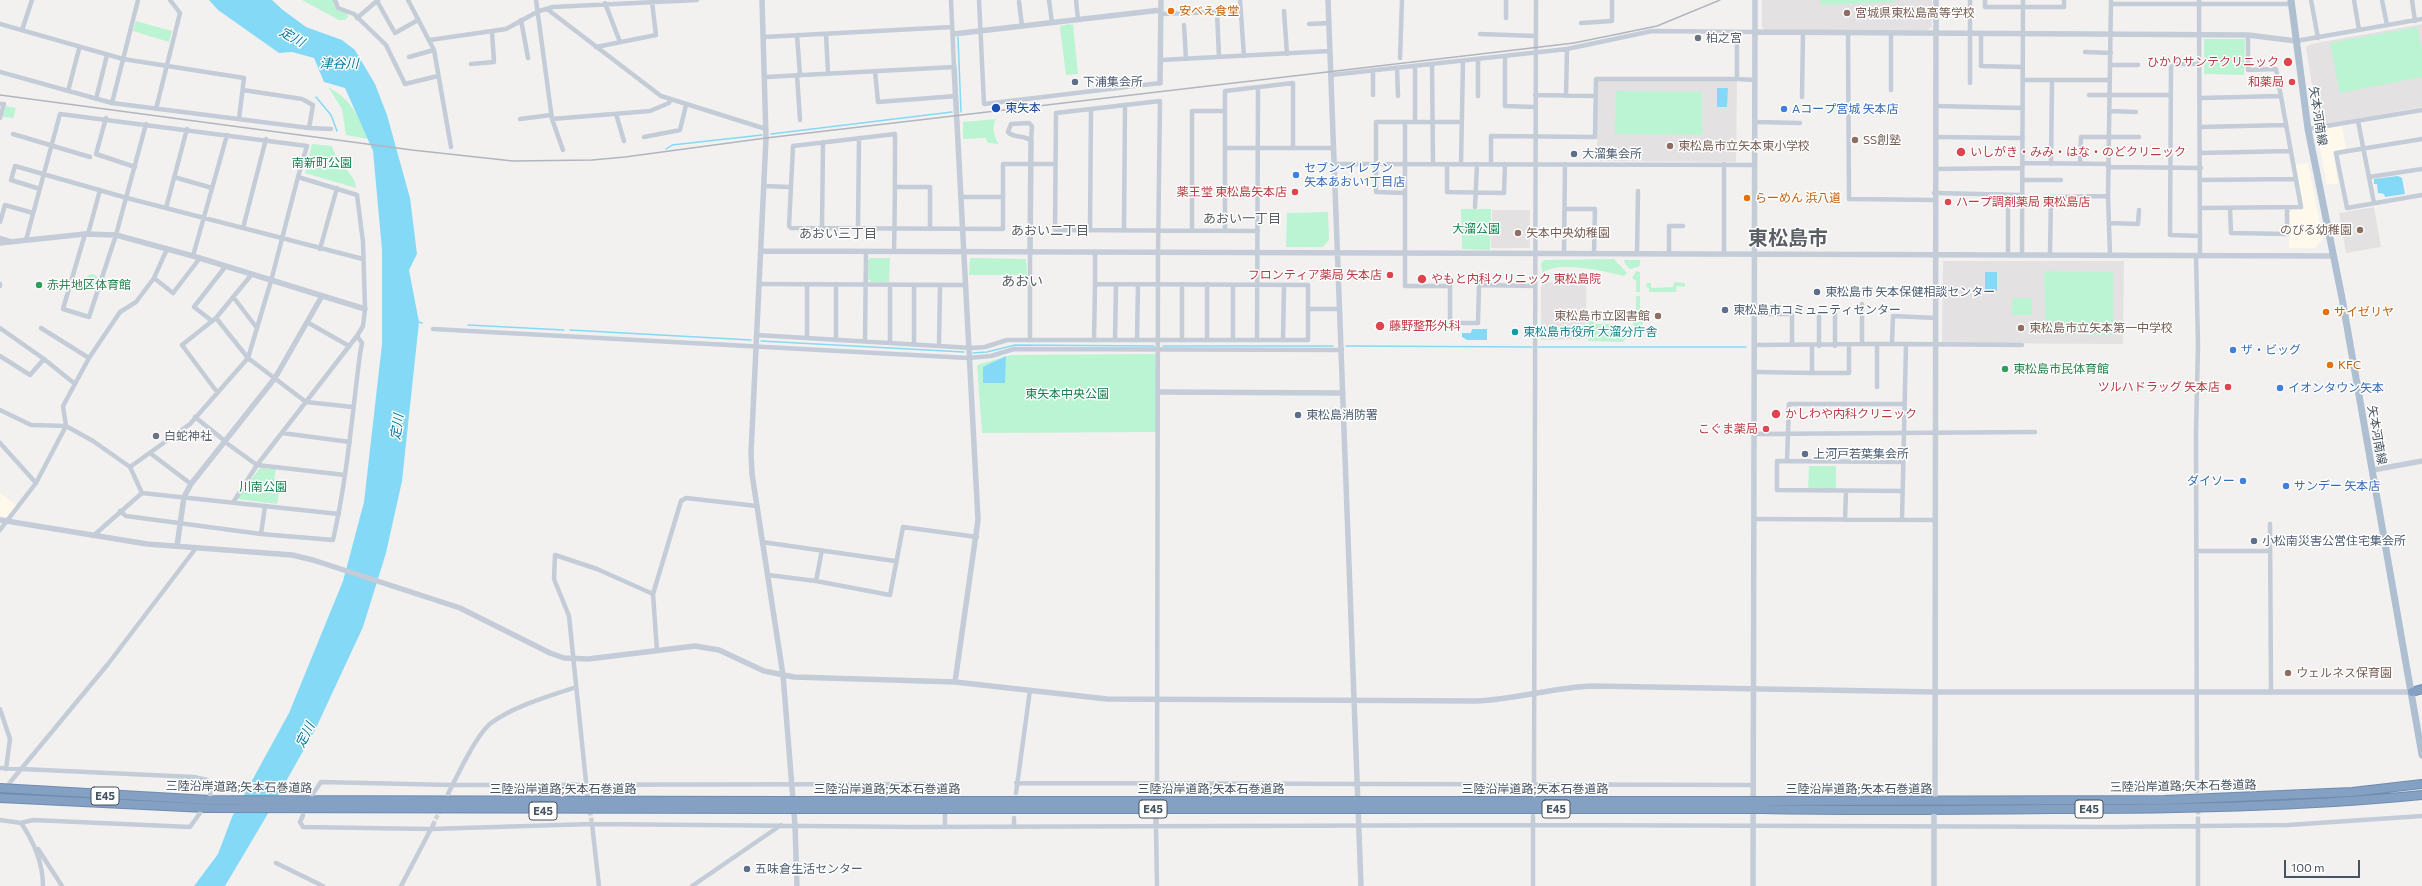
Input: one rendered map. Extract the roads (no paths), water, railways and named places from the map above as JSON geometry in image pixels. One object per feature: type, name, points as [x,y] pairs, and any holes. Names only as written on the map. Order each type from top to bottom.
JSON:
[{"type":"highway","points":[[2412,692],[2422,689]]},
{"type":"highway","points":[[2412,692],[2422,693]]},
{"type":"highway","name":"三陸沿岸道路;矢本石巻道路","points":[[1366,805],[1746,809],[1762,805],[2164,800],[2352,792],[2418,784]]},
{"type":"highway","name":"三陸沿岸道路;矢本石巻道路","points":[[0,788],[210,798],[801,800],[940,805]]},
{"type":"highway","name":"三陸沿岸道路;矢本石巻道路","points":[[0,798],[203,811],[302,812],[784,810],[940,805],[1366,805],[1746,801],[1762,805],[1864,811],[2163,809],[2251,806],[2419,795]]},
{"type":"main road","name":"矢本河南線","points":[[2291,2],[2308,129],[2373,470],[2422,755]]},
{"type":"street","points":[[22,30],[32,0]]},
{"type":"street","points":[[112,103],[138,0]]},
{"type":"street","points":[[156,109],[180,13],[170,0]]},
{"type":"street","points":[[335,0],[338,8],[354,14],[386,45],[405,84],[438,76]]},
{"type":"street","points":[[357,18],[377,0],[395,33],[418,20]]},
{"type":"street","points":[[408,0],[434,50],[451,147]]},
{"type":"street","points":[[536,0],[539,11],[552,117],[563,150]]},
{"type":"street","points":[[430,40],[506,28],[539,11],[580,2],[605,3],[697,0]]},
{"type":"street","points":[[762,0],[766,129],[762,251],[751,453],[762,542],[783,675],[795,825],[797,886]]},
{"type":"street","points":[[951,0],[968,358],[978,504],[977,537],[955,682]]},
{"type":"street","points":[[979,0],[982,32],[984,104],[1160,83],[1161,0]]},
{"type":"street","points":[[1049,0],[1052,23]]},
{"type":"street","points":[[1076,0],[1078,20]]},
{"type":"street","points":[[1240,0],[1244,56]]},
{"type":"street","points":[[1328,0],[1335,164],[1336,254],[1342,350],[1361,886]]},
{"type":"street","points":[[1400,58],[1402,0]]},
{"type":"street","points":[[1506,0],[1506,18]]},
{"type":"street","points":[[1534,788],[1536,0]]},
{"type":"street","points":[[1581,23],[1612,21],[1612,0]]},
{"type":"street","points":[[1753,886],[1756,0]]},
{"type":"street","points":[[1935,795],[1936,0]]},
{"type":"street","points":[[1970,0],[1970,82]]},
{"type":"street","points":[[1985,0],[1985,7],[2022,8],[2064,8],[2064,0]]},
{"type":"street","points":[[2022,254],[2024,80],[2022,34],[2023,0]]},
{"type":"street","points":[[2311,0],[2318,38]]},
{"type":"street","points":[[2354,0],[2359,30]]},
{"type":"street","points":[[2382,0],[2387,25]]},
{"type":"street","points":[[2412,0],[2415,20]]},
{"type":"street","points":[[596,47],[656,35],[655,1]]},
{"type":"street","points":[[1018,2],[1022,26]]},
{"type":"street","points":[[2110,255],[2108,196],[2111,2],[2291,2]]},
{"type":"street","points":[[2198,791],[2198,256],[2200,236],[2201,168],[2199,2]]},
{"type":"street","points":[[605,3],[620,42]]},
{"type":"street","points":[[547,9],[661,96],[766,129]]},
{"type":"street","points":[[1284,11],[1287,54]]},
{"type":"street","points":[[953,34],[1161,12],[1217,12],[1219,57]]},
{"type":"street","points":[[1331,75],[1567,49],[1652,31],[1737,33],[1848,32],[2200,36],[2248,35],[2296,41],[2422,19]]},
{"type":"street","points":[[521,20],[528,58]]},
{"type":"street","points":[[1309,24],[1329,23]]},
{"type":"street","points":[[0,24],[79,49],[123,59],[244,78],[239,119]]},
{"type":"street","points":[[1184,25],[1186,59]]},
{"type":"street","points":[[764,37],[952,26]]},
{"type":"street","points":[[471,64],[494,62],[492,31]]},
{"type":"street","points":[[1802,96],[1803,32]]},
{"type":"street","points":[[1848,32],[1849,199],[2023,195]]},
{"type":"street","points":[[1737,33],[1737,79]]},
{"type":"street","points":[[1891,33],[1891,90]]},
{"type":"street","points":[[826,34],[828,73]]},
{"type":"street","points":[[1480,34],[1536,36]]},
{"type":"street","points":[[1981,34],[1981,66],[2023,67]]},
{"type":"street","points":[[797,35],[800,120]]},
{"type":"street","points":[[2200,208],[2301,207],[2276,69],[2248,70],[2248,35]]},
{"type":"street","points":[[68,91],[79,49]]},
{"type":"street","points":[[1566,96],[1567,49]]},
{"type":"street","points":[[409,57],[434,50]]},
{"type":"street","points":[[1160,60],[1330,51]]},
{"type":"street","points":[[2085,52],[2111,53]]},
{"type":"street","points":[[96,99],[107,55]]},
{"type":"street","points":[[1505,56],[1505,106],[1535,107]]},
{"type":"street","points":[[1478,59],[1478,96]]},
{"type":"street","points":[[1461,164],[1463,61]]},
{"type":"street","points":[[1432,64],[1433,164]]},
{"type":"street","points":[[2200,64],[2174,64],[2171,67],[2169,167],[2170,235],[2200,236]]},
{"type":"street","points":[[2110,65],[2138,65]]},
{"type":"street","points":[[1415,66],[1415,122]]},
{"type":"street","points":[[765,77],[954,67]]},
{"type":"street","points":[[1397,68],[1398,96]]},
{"type":"street","points":[[1373,70],[1373,95]]},
{"type":"street","points":[[875,71],[878,102],[956,96]]},
{"type":"street","points":[[0,72],[112,103],[309,128],[331,129]]},
{"type":"street","points":[[1491,164],[1491,136],[1595,137],[1596,79],[1755,80]]},
{"type":"street","points":[[2024,80],[2110,80]]},
{"type":"street","points":[[2051,164],[2052,81]]},
{"type":"street","points":[[1225,231],[1225,91],[1292,83],[1293,148]]},
{"type":"street","points":[[1257,340],[1258,87]]},
{"type":"street","points":[[243,90],[302,99],[313,105],[309,128]]},
{"type":"street","points":[[1535,95],[1595,96]]},
{"type":"street","points":[[2089,95],[2170,95]]},
{"type":"street","points":[[2201,98],[2281,96]]},
{"type":"street","points":[[520,119],[650,111],[669,103],[670,100]]},
{"type":"street","points":[[1157,793],[1158,231],[1160,101],[1056,113],[1055,230],[1158,231],[1258,231]]},
{"type":"street","points":[[0,104],[4,104],[0,118]]},
{"type":"street","points":[[644,137],[680,130],[686,105]]},
{"type":"street","points":[[1124,230],[1125,105]]},
{"type":"street","points":[[1935,106],[2023,108]]},
{"type":"street","points":[[1090,109],[1090,230]]},
{"type":"street","points":[[2308,129],[2422,110]]},
{"type":"street","points":[[1192,231],[1192,111],[1225,111]]},
{"type":"street","points":[[2110,111],[2136,112]]},
{"type":"street","points":[[26,240],[60,114],[106,118],[266,139],[307,146],[258,328],[248,358],[195,417],[130,467]]},
{"type":"street","points":[[616,114],[624,141]]},
{"type":"street","points":[[106,118],[96,154],[135,167]]},
{"type":"street","points":[[2358,121],[2374,203]]},
{"type":"street","points":[[1030,340],[1031,141],[1030,124],[1026,122],[1010,125],[1009,134],[1024,136],[1031,141]]},
{"type":"street","points":[[1405,193],[1376,192],[1376,122],[1462,122]]},
{"type":"street","points":[[1405,122],[1405,286],[1450,286],[1450,323],[1478,323],[1479,285],[1535,286]]},
{"type":"street","points":[[1755,122],[1800,123]]},
{"type":"street","points":[[100,190],[64,309],[89,317],[127,198],[146,124]]},
{"type":"street","points":[[2201,126],[2285,125]]},
{"type":"street","points":[[166,208],[187,129]]},
{"type":"street","points":[[13,134],[90,157]]},
{"type":"street","points":[[894,251],[895,229],[895,134],[793,146],[790,187],[790,228],[895,229],[1003,229],[1003,164],[1055,164]]},
{"type":"street","points":[[193,256],[227,135]]},
{"type":"street","points":[[1935,136],[2023,138]]},
{"type":"street","points":[[2080,164],[2081,136],[2139,138]]},
{"type":"street","points":[[858,228],[859,138]]},
{"type":"street","points":[[243,228],[266,139]]},
{"type":"street","points":[[2422,139],[2336,154],[2347,208],[2422,195]]},
{"type":"street","points":[[822,228],[823,142]]},
{"type":"street","points":[[1225,148],[1334,148]]},
{"type":"street","points":[[2201,153],[2290,151]]},
{"type":"street","points":[[1335,164],[1755,165]]},
{"type":"street","points":[[1447,164],[1447,192],[1504,193],[1505,164]]},
{"type":"street","points":[[1475,207],[1477,164]]},
{"type":"street","points":[[1564,253],[1565,164]]},
{"type":"street","points":[[1724,164],[1724,254]]},
{"type":"street","points":[[1935,169],[2051,164],[2201,168]]},
{"type":"street","points":[[40,188],[11,180],[15,166],[127,198],[364,259]]},
{"type":"street","points":[[2369,177],[2422,169]]},
{"type":"street","points":[[174,177],[212,188]]},
{"type":"street","points":[[234,501],[256,465],[357,336],[363,326],[365,309],[364,259],[357,195],[298,177]]},
{"type":"street","points":[[2200,180],[2295,179]]},
{"type":"street","points":[[2023,180],[2062,180]]},
{"type":"street","points":[[764,186],[790,187]]},
{"type":"street","points":[[895,187],[930,187],[930,229]]},
{"type":"street","points":[[320,248],[337,188]]},
{"type":"street","points":[[1637,254],[1638,191]]},
{"type":"street","points":[[2008,196],[2008,254]]},
{"type":"street","points":[[2050,254],[2051,197],[2108,196]]},
{"type":"street","points":[[961,197],[1003,197]]},
{"type":"street","points":[[0,222],[5,205],[33,213]]},
{"type":"street","points":[[2230,208],[2231,233],[2286,234],[2287,207]]},
{"type":"street","points":[[1565,209],[1595,210],[1594,253]]},
{"type":"street","points":[[2109,223],[2138,224],[2139,210]]},
{"type":"street","points":[[1669,254],[1669,226],[1683,226]]},
{"type":"street","points":[[0,243],[86,234],[116,235],[200,258],[225,267],[365,309]]},
{"type":"street","points":[[0,238],[12,241]]},
{"type":"street","points":[[0,530],[9,521],[36,484],[66,426],[63,406],[89,358],[120,312],[136,302],[154,278],[167,249]]},
{"type":"street","points":[[762,251],[1336,254],[1935,253],[2333,256]]},
{"type":"street","points":[[865,341],[866,251]]},
{"type":"street","points":[[1094,340],[1095,252]]},
{"type":"street","points":[[154,278],[173,293],[200,258]]},
{"type":"street","points":[[225,267],[194,307],[214,320],[248,358],[306,402],[354,407]]},
{"type":"street","points":[[217,392],[182,345],[214,320],[234,298],[252,274]]},
{"type":"street","points":[[760,284],[965,285]]},
{"type":"street","points":[[807,338],[808,284]]},
{"type":"street","points":[[836,284],[836,340]]},
{"type":"street","points":[[757,335],[968,347],[985,347],[1006,340],[1308,340],[1308,285],[1095,284]]},
{"type":"street","points":[[1115,340],[1116,284]]},
{"type":"street","points":[[1137,340],[1138,284]]},
{"type":"street","points":[[1182,284],[1182,340]]},
{"type":"street","points":[[1207,340],[1208,284]]},
{"type":"street","points":[[890,285],[890,342]]},
{"type":"street","points":[[914,285],[914,344]]},
{"type":"street","points":[[940,285],[940,345]]},
{"type":"street","points":[[1232,340],[1233,285]]},
{"type":"street","points":[[1283,340],[1284,285]]},
{"type":"street","points":[[177,546],[184,496],[191,484],[275,378],[322,296]]},
{"type":"street","points":[[234,298],[258,328]]},
{"type":"street","points":[[1862,304],[1862,344]]},
{"type":"street","points":[[1308,309],[1339,309]]},
{"type":"street","points":[[1756,314],[1792,314],[1792,345]]},
{"type":"street","points":[[1835,314],[1835,346]]},
{"type":"street","points":[[1819,316],[1819,346]]},
{"type":"street","points":[[1892,344],[1893,316],[1936,318]]},
{"type":"street","points":[[307,322],[349,346]]},
{"type":"street","points":[[0,328],[44,359],[75,384]]},
{"type":"street","points":[[41,328],[89,358]]},
{"type":"street","points":[[433,329],[968,358],[991,356],[1014,350],[1342,350]]},
{"type":"street","points":[[120,511],[126,516],[180,524],[261,534],[333,540],[339,514],[350,442],[362,343],[357,336]]},
{"type":"street","points":[[1877,344],[1877,387]]},
{"type":"street","points":[[1902,520],[1906,344]]},
{"type":"street","points":[[1756,345],[2022,345]]},
{"type":"street","points":[[1812,345],[1812,373]]},
{"type":"street","points":[[1755,372],[1849,373],[1849,346]]},
{"type":"street","points":[[0,356],[30,375],[44,359]]},
{"type":"street","points":[[1158,392],[1343,392]]},
{"type":"street","points":[[1787,461],[1789,404],[1905,404]]},
{"type":"street","points":[[0,410],[31,425],[66,426],[93,441],[130,467],[142,493]]},
{"type":"street","points":[[195,417],[256,465],[345,475]]},
{"type":"street","points":[[1755,434],[2035,432]]},
{"type":"street","points":[[282,433],[350,442]]},
{"type":"street","points":[[0,443],[36,484]]},
{"type":"street","points":[[150,453],[191,484]]},
{"type":"street","points":[[2373,470],[2422,461]]},
{"type":"street","points":[[1902,490],[1777,490],[1777,462],[1903,462]]},
{"type":"street","points":[[1845,520],[1846,491]]},
{"type":"street","points":[[93,536],[142,493],[234,501],[339,514]]},
{"type":"street","points":[[657,651],[653,594],[684,499],[757,506]]},
{"type":"street","points":[[261,534],[265,506]]},
{"type":"street","points":[[1755,519],[1935,520]]},
{"type":"street","points":[[0,520],[93,536],[196,548],[292,555],[385,583],[460,608],[550,653],[574,659],[686,647],[712,648],[758,669],[783,675],[955,682],[1107,699],[1494,701],[1575,686],[1935,692],[2412,692]]},
{"type":"street","points":[[2270,524],[2270,692]]},
{"type":"street","points":[[768,575],[816,581],[890,595],[895,561],[903,526],[977,537]]},
{"type":"street","points":[[762,542],[895,561]]},
{"type":"street","points":[[12,780],[108,664],[196,548]]},
{"type":"street","points":[[816,581],[822,550]]},
{"type":"street","points":[[2197,551],[2270,551]]},
{"type":"street","points":[[587,792],[569,616],[554,579],[555,555],[597,569],[653,594]]},
{"type":"street","points":[[448,794],[473,747],[490,724],[512,711],[576,687]]},
{"type":"street","points":[[1016,793],[1016,783],[1030,690]]},
{"type":"street","points":[[0,709],[10,740],[6,769]]},
{"type":"street","points":[[0,768],[194,777],[207,780],[211,783],[210,798]]},
{"type":"street","points":[[309,798],[321,782],[452,784],[937,784],[945,790],[945,827]]},
{"type":"street","points":[[1016,783],[1358,784],[1534,788],[1753,785]]},
{"type":"street","points":[[0,820],[21,822],[33,820],[190,827],[203,811]]},
{"type":"street","points":[[302,812],[300,822],[304,827],[431,827],[592,824],[945,827],[1359,827],[1534,825],[2198,827],[2288,825],[2422,816]]},
{"type":"street","points":[[1533,816],[1533,886]]},
{"type":"street","points":[[1934,816],[1934,886]]},
{"type":"street","points":[[1156,817],[1157,886]]},
{"type":"street","points":[[1014,818],[1014,827]]},
{"type":"street","points":[[2198,819],[2198,886]]},
{"type":"street","points":[[21,822],[62,886]]},
{"type":"street","points":[[592,824],[598,886]]},
{"type":"street","points":[[692,886],[781,825]]},
{"type":"street","points":[[401,886],[431,827]]},
{"type":"street","points":[[36,845],[43,876],[43,886]]},
{"type":"street","points":[[276,863],[323,886]]},
{"type":"water","name":"津谷川","points":[[209,0],[272,0],[306,27],[342,40],[355,50],[375,84],[387,115],[410,198],[417,254],[409,270],[419,322],[402,481],[386,553],[363,627],[316,728],[225,886],[194,886],[218,854],[232,817],[289,713],[343,581],[364,502],[382,344],[382,250],[373,151],[345,88],[324,82],[314,58],[292,52],[279,53],[218,10]]},
{"type":"water","points":[[1717,88],[1728,88],[1727,107],[1717,107]]},
{"type":"water","points":[[2398,176],[2402,178],[2405,194],[2385,197],[2384,194],[2378,193],[2377,184],[2374,184],[2374,179]]},
{"type":"water","points":[[1985,272],[1997,272],[1997,291],[1985,290]]},
{"type":"water","points":[[1472,329],[1487,329],[1487,340],[1467,340],[1462,337],[1462,333],[1471,333]]},
{"type":"water","points":[[1006,356],[1005,383],[983,383],[983,367]]},
{"type":"waterway","points":[[958,37],[961,112]]},
{"type":"waterway","points":[[316,97],[331,115],[337,131]]},
{"type":"waterway","points":[[771,134],[952,112]]},
{"type":"waterway","points":[[666,149],[672,145],[762,135]]},
{"type":"waterway","points":[[468,325],[564,330]]},
{"type":"waterway","points":[[570,330],[751,340]]},
{"type":"waterway","points":[[761,341],[964,352]]},
{"type":"waterway","points":[[973,353],[987,352],[1015,345],[1154,346]]},
{"type":"waterway","points":[[1163,346],[1333,346]]},
{"type":"waterway","points":[[1346,346],[1532,347]]},
{"type":"waterway","points":[[1538,347],[1746,347]]},
{"type":"tunnel","points":[[0,794],[12,780]]},
{"type":"tunnel","points":[[587,792],[592,824]]},
{"type":"tunnel","points":[[2198,797],[2198,819]]},
{"type":"tunnel","points":[[433,825],[441,808]]},
{"type":"railway","points":[[0,95],[412,150],[513,161],[592,160],[766,138],[1574,43],[1657,26],[1720,0]]},
{"type":"place","name":"安べえ食堂","points":[[1171,11]]},
{"type":"place","name":"宮城県東松島高等学校","points":[[1847,13]]},
{"type":"place","name":"柏之宮","points":[[1698,38]]},
{"type":"place","name":"ひかりサンテクリニック","points":[[2288,62]]},
{"type":"place","name":"下浦集会所","points":[[1075,82]]},
{"type":"place","name":"和薬局","points":[[2292,82]]},
{"type":"place","name":"東矢本","points":[[996,108]]},
{"type":"place","name":"Aコープ宮城 矢本店","points":[[1784,109]]},
{"type":"place","name":"SS創塾","points":[[1855,140]]},
{"type":"place","name":"東松島市立矢本東小学校","points":[[1670,146]]},
{"type":"place","name":"いしがき・みみ・はな・のどクリニック","points":[[1961,152]]},
{"type":"place","name":"大溜集会所","points":[[1574,154]]},
{"type":"place","name":"セブン-イレブン 矢本あおい1丁目店","points":[[1296,175]]},
{"type":"place","name":"薬王堂 東松島矢本店","points":[[1295,192]]},
{"type":"place","name":"らーめん 浜八道","points":[[1747,198]]},
{"type":"place","name":"ハープ調剤薬局 東松島店","points":[[1948,202]]},
{"type":"place","name":"のびる幼稚園","points":[[2360,230]]},
{"type":"place","name":"矢本中央幼稚園","points":[[1518,233]]},
{"type":"place","name":"フロンティア薬局 矢本店","points":[[1390,275]]},
{"type":"place","name":"やもと内科クリニック 東松島院","points":[[1422,279]]},
{"type":"place","name":"赤井地区体育館","points":[[39,285]]},
{"type":"place","name":"東松島市 矢本保健相談センター","points":[[1817,292]]},
{"type":"place","name":"東松島市コミュニティセンター","points":[[1725,310]]},
{"type":"place","name":"サイゼリヤ","points":[[2326,312]]},
{"type":"place","name":"東松島市立図書館","points":[[1658,316]]},
{"type":"place","name":"藤野整形外科","points":[[1380,326]]},
{"type":"place","name":"東松島市立矢本第一中学校","points":[[2021,328]]},
{"type":"place","name":"東松島市役所 大溜分庁舎","points":[[1515,332]]},
{"type":"place","name":"ザ・ビッグ","points":[[2233,350]]},
{"type":"place","name":"KFC","points":[[2330,365]]},
{"type":"place","name":"東松島市民体育館","points":[[2005,369]]},
{"type":"place","name":"ツルハドラッグ 矢本店","points":[[2228,387]]},
{"type":"place","name":"イオンタウン矢本","points":[[2280,388]]},
{"type":"place","name":"かしわや内科クリニック","points":[[1776,414]]},
{"type":"place","name":"東松島消防署","points":[[1298,415]]},
{"type":"place","name":"こぐま薬局","points":[[1766,429]]},
{"type":"place","name":"白蛇神社","points":[[156,436]]},
{"type":"place","name":"上河戸若葉集会所","points":[[1805,454]]},
{"type":"place","name":"ダイソー","points":[[2243,481]]},
{"type":"place","name":"サンデー 矢本店","points":[[2286,486]]},
{"type":"place","name":"小松南災害公営住宅集会所","points":[[2254,541]]},
{"type":"place","name":"ウェルネス保育園","points":[[2288,673]]},
{"type":"place","name":"五味倉生活センター","points":[[747,869]]},
{"type":"district","name":"あおい一丁目","points":[[1242,219]]},
{"type":"district","name":"あおい二丁目","points":[[1050,231]]},
{"type":"district","name":"あおい三丁目","points":[[838,234]]},
{"type":"district","name":"東松島市","points":[[1788,238]]},
{"type":"district","name":"あおい","points":[[1022,281]]},
{"type":"water label","name":"定川","points":[[292,37]]},
{"type":"water label","name":"定川","points":[[397,427]]},
{"type":"water label","name":"定川","points":[[305,735]]},
{"type":"park label","name":"南新町公園","points":[[322,163]]},
{"type":"park label","name":"大溜公園","points":[[1476,229]]},
{"type":"park label","name":"東矢本中央公園","points":[[1067,394]]},
{"type":"park label","name":"川南公園","points":[[263,487]]}]
